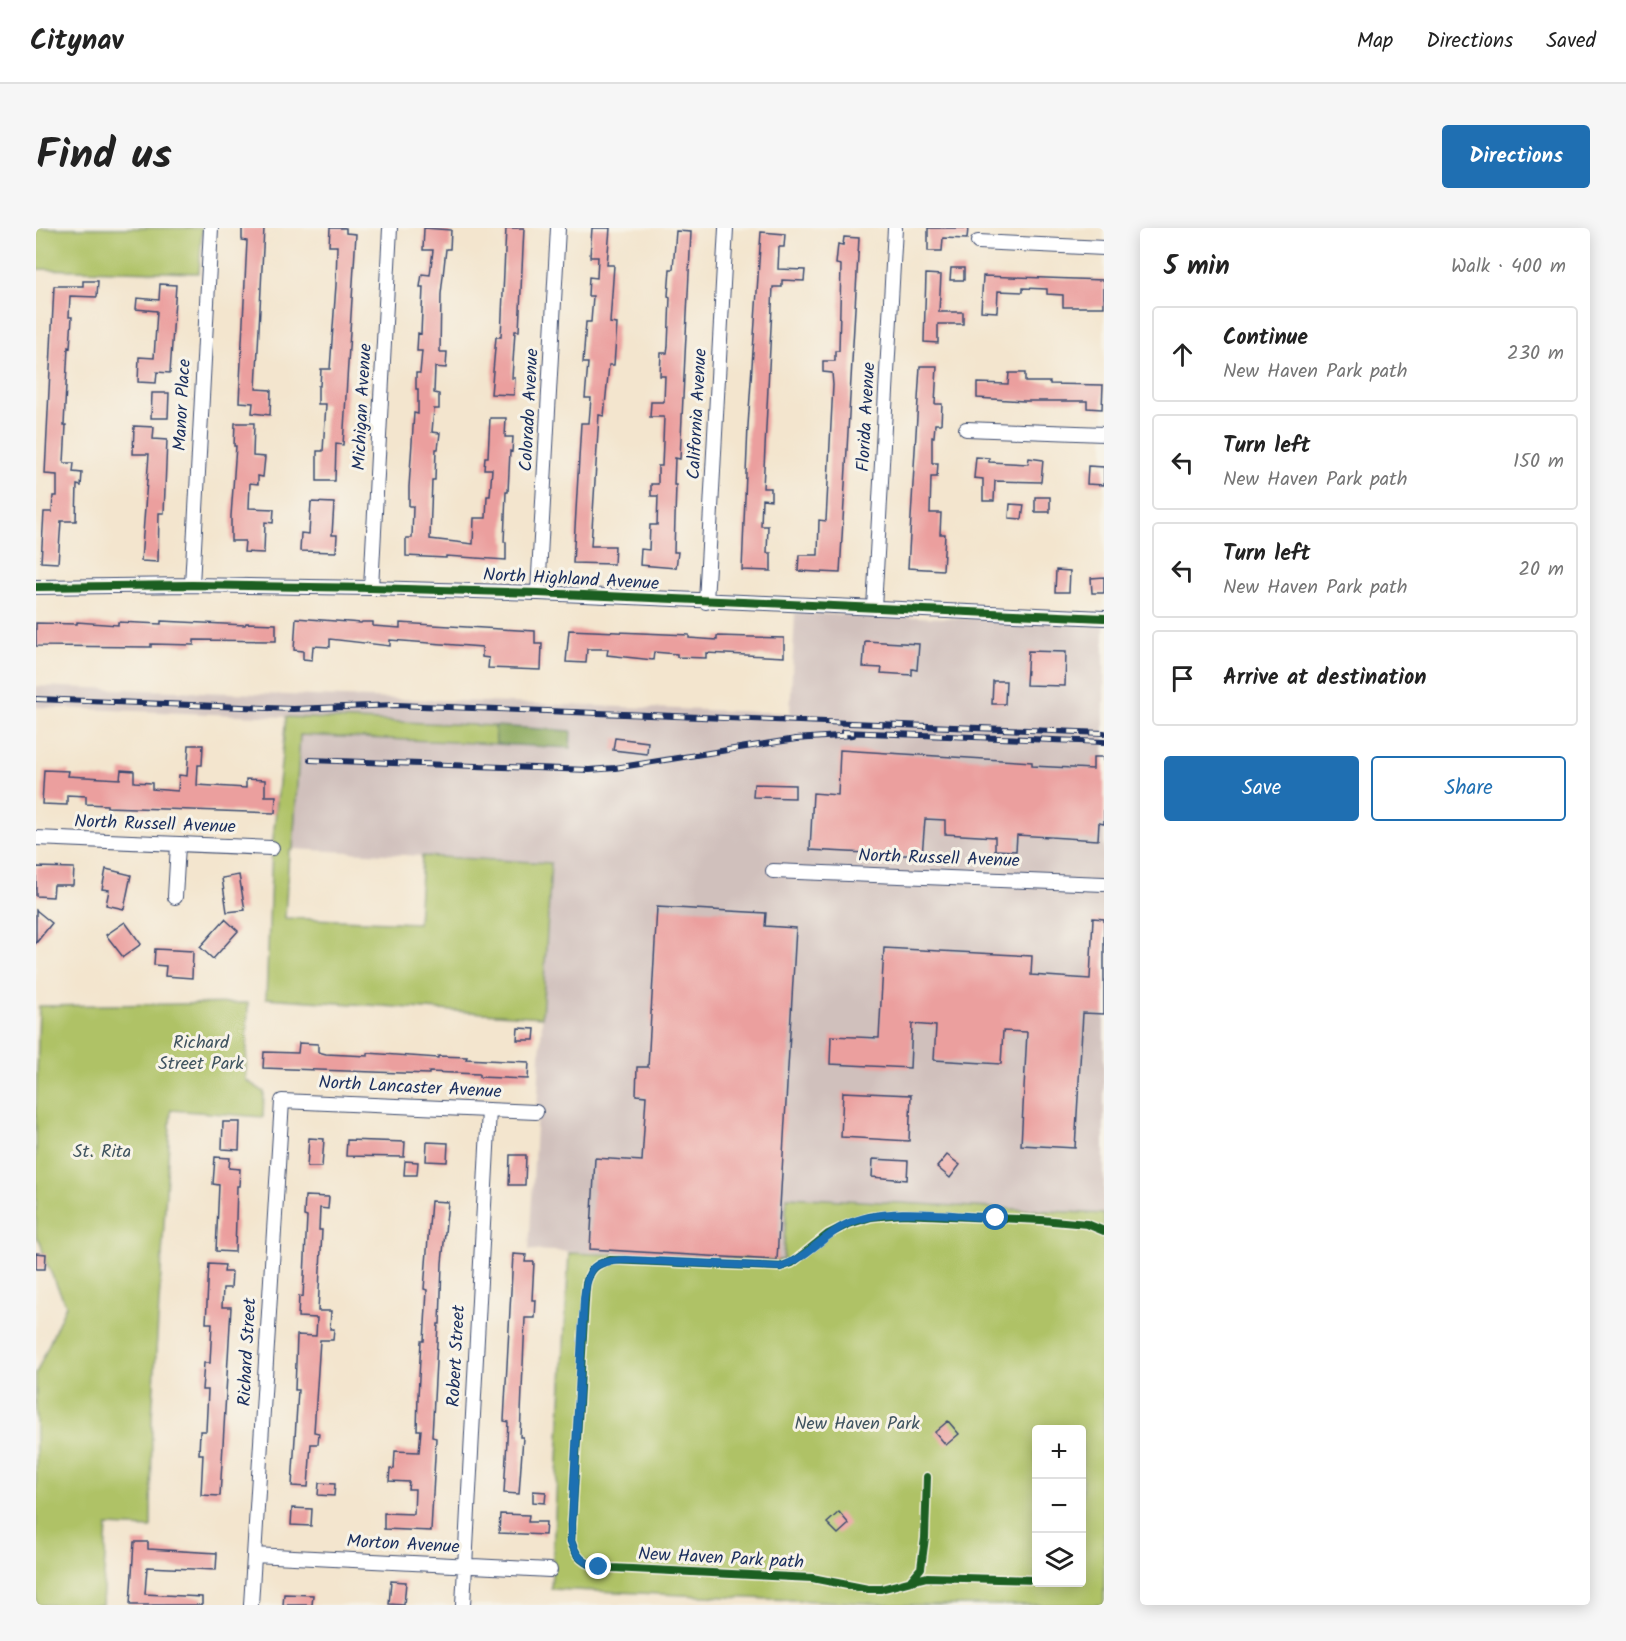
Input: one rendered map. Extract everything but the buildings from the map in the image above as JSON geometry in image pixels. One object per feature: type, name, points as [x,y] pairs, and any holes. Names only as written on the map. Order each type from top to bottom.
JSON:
[{"type":"street","name":"Manor Place","points":[[192,585],[211,228]]},
{"type":"street","name":"Michigan Avenue","points":[[371,588],[390,228]]},
{"type":"street","name":"Colorado Avenue","points":[[538,593],[558,228]]},
{"type":"street","name":"California Avenue","points":[[706,602],[726,228]]},
{"type":"street","name":"Florida Avenue","points":[[874,608],[895,228]]},
{"type":"street","points":[[978,242],[1104,248]]},
{"type":"street","points":[[966,429],[1104,434]]},
{"type":"street","name":"North Highland Avenue","points":[[36,587],[192,585],[371,588],[538,593],[1104,618]]},
{"type":"street","name":"North Russell Avenue","points":[[36,838],[272,848]]},
{"type":"street","points":[[175,897],[178,845]]},
{"type":"street","name":"North Russell Avenue","points":[[773,871],[1104,884]]},
{"type":"street","name":"North Lancaster Avenue","points":[[282,1101],[536,1112]]},
{"type":"street","name":"Richard Street","points":[[251,1605],[282,1101]]},
{"type":"street","name":"Robert Street","points":[[463,1605],[489,1110]]},
{"type":"street","name":"Morton Avenue","points":[[254,1555],[550,1570]]},
{"type":"shaded area","points":[[795,613],[1104,623],[1104,1214],[787,1197],[783,1260],[529,1250],[551,863],[293,849],[300,735],[569,748],[571,731],[36,707],[36,686],[790,713]]},
{"type":"green space","points":[[36,228],[202,228],[199,273],[36,269]]},
{"type":"green space","points":[[286,717],[495,726],[496,744],[300,735],[293,849],[289,851],[285,918],[418,923],[422,856],[551,863],[542,1017],[266,998],[272,848]]},
{"type":"green space","points":[[495,726],[571,731],[570,748],[496,744]]},
{"type":"green space","name":"St. Rita","points":[[248,1003],[246,1080],[264,1092],[263,1117],[171,1110],[152,1418],[151,1528],[107,1526],[102,1605],[36,1605],[36,1374],[66,1305],[45,1260],[40,1241],[36,1237],[39,1006]]},
{"type":"green space","name":"New Haven Park","points":[[787,1197],[1104,1214],[1104,1605],[904,1605],[551,1589],[569,1253],[783,1260]]},
{"type":"railway","points":[[36,699],[293,709],[396,705],[1104,733]]},
{"type":"railway","points":[[843,732],[1104,742]]},
{"type":"railway","points":[[310,760],[589,770],[615,768],[796,739],[853,735]]},
{"type":"cycle path","points":[[36,587],[192,585],[371,588],[538,593],[1104,618]]},
{"type":"cycle path","name":"New Haven Park path","points":[[1032,1580],[927,1577],[881,1589],[868,1589],[812,1578],[612,1568],[591,1565],[581,1559],[571,1541],[586,1284],[594,1268],[610,1260],[780,1267],[792,1263],[828,1234],[871,1217],[902,1214],[1041,1220],[1087,1224],[1104,1231]]},
{"type":"cycle path","points":[[911,1580],[921,1568],[925,1538],[927,1477]]},
{"type":"route","points":[[599,1567],[580,1560],[571,1541],[585,1284],[589,1273],[597,1264],[610,1260],[626,1260],[780,1267],[804,1255],[828,1234],[871,1217],[902,1214],[996,1218]]},
{"type":"park label","name":"Richard Street Park","points":[[201,1053]]}]
